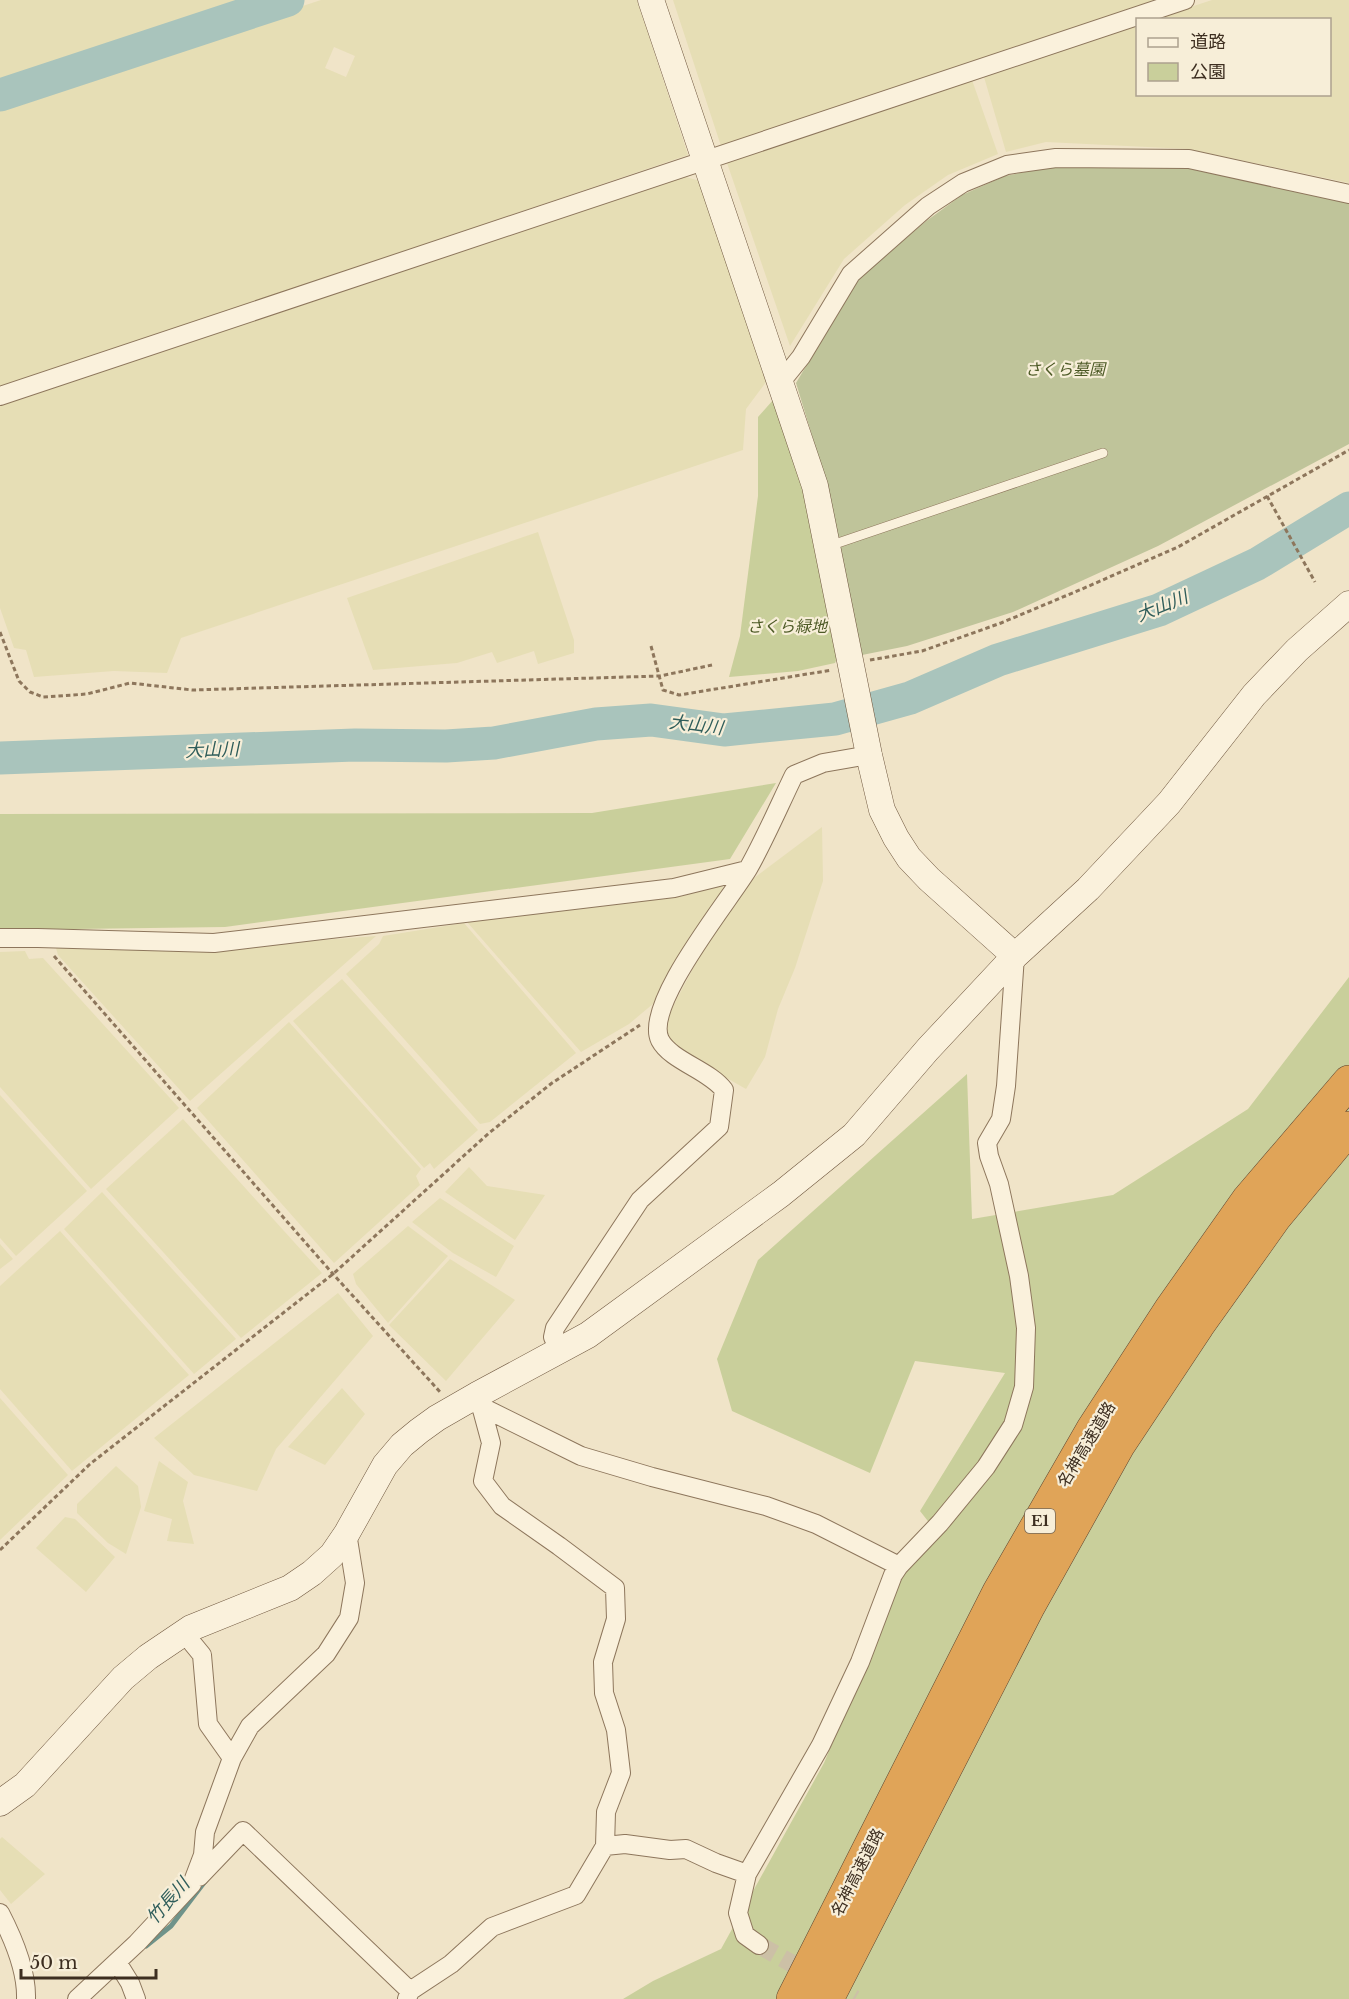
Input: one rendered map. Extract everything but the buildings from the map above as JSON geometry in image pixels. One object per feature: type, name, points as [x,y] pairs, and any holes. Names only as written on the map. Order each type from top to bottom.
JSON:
[{"type":"highway","name":"名神高速道路","points":[[793,1999],[999,1592],[1093,1429],[1171,1309],[1248,1200],[1349,1082]]},
{"type":"highway","name":"名神高速道路","points":[[827,1999],[1028,1607],[1119,1444],[1198,1325],[1275,1217],[1349,1128]]},
{"type":"street","points":[[651,0],[815,486],[882,810],[909,858],[929,879],[1015,956]]},
{"type":"street","points":[[0,396],[1185,0]]},
{"type":"street","points":[[780,383],[801,357],[851,274],[928,206],[963,183],[1007,165],[1056,158],[1189,159],[1349,194]]},
{"type":"street","points":[[0,1803],[25,1785],[123,1678],[148,1657],[208,1620],[290,1588],[312,1573],[332,1554],[347,1533],[385,1465],[402,1445],[419,1431],[588,1335],[781,1194],[854,1135],[928,1049],[1015,956],[1088,889],[1169,803],[1254,695],[1304,643],[1349,604]]},
{"type":"street","points":[[559,1351],[553,1337],[555,1328],[640,1200],[719,1127],[724,1090],[718,1082],[669,1051],[660,1039],[658,1027],[659,1013],[694,945],[747,870],[794,775],[823,763],[869,752]]},
{"type":"street","points":[[0,938],[214,943],[674,888],[747,870]]},
{"type":"street","points":[[759,1945],[746,1935],[738,1913],[747,1874],[821,1745],[860,1662],[898,1566],[940,1523],[986,1467],[1013,1425],[1024,1387],[1026,1328],[1019,1276],[999,1184],[987,1143],[1001,1119],[1006,1086],[1015,956]]},
{"type":"street","points":[[468,1405],[581,1455],[652,1477],[766,1506],[816,1524],[898,1566]]},
{"type":"street","points":[[77,1999],[153,1927],[243,1831],[408,1995],[451,1964],[492,1927],[576,1895],[605,1846],[606,1812],[621,1773],[615,1730],[604,1694],[603,1673],[603,1662],[616,1619],[615,1588],[502,1506],[495,1498],[483,1481],[491,1443],[468,1405]]},
{"type":"street","points":[[192,1884],[203,1854],[205,1832],[232,1758],[250,1726],[326,1654],[349,1618],[355,1582],[347,1533]]},
{"type":"street","points":[[184,1633],[202,1655],[208,1724],[232,1758]]},
{"type":"street","points":[[605,1846],[625,1844],[686,1850],[747,1874]]},
{"type":"street","points":[[0,1913],[18,1953],[26,1999]]},
{"type":"street","points":[[117,1962],[130,1983],[136,1999]]},
{"type":"lane","points":[[827,547],[1103,453]]},
{"type":"path","points":[[651,646],[657,676],[663,690],[679,695],[852,672],[870,659],[922,651],[1001,623],[1178,547],[1349,450]]},
{"type":"path","points":[[1267,496],[1315,582]]},
{"type":"path","points":[[0,632],[19,681],[30,692],[43,697],[87,694],[130,683],[192,690],[657,676],[712,665]]},
{"type":"path","points":[[38,938],[333,1274],[468,1405]]},
{"type":"path","points":[[0,1550],[90,1464],[333,1274],[489,1133],[552,1083],[659,1013]]},
{"type":"shaded area","points":[[0,0],[266,0],[0,89]]},
{"type":"shaded area","points":[[321,0],[637,0],[688,155],[0,388],[0,106]],"holes":[[[334,47],[355,56],[346,77],[325,68]]]},
{"type":"shaded area","points":[[673,0],[1155,0],[721,146]]},
{"type":"shaded area","points":[[1212,0],[1349,0],[1349,183],[1188,149],[1046,142],[1006,152],[984,77],[1136,25],[1136,96],[1331,96],[1331,18],[1157,18]]},
{"type":"shaded area","points":[[972,80],[998,154],[948,175],[905,205],[844,259],[790,346],[727,163]]},
{"type":"shaded area","points":[[682,176],[700,181],[766,382],[746,409],[743,450],[181,638],[167,673],[114,671],[34,677],[26,650],[14,648],[0,608],[0,405]]},
{"type":"shaded area","points":[[538,532],[574,640],[574,653],[538,664],[534,651],[497,663],[492,652],[457,663],[373,670],[347,598]]},
{"type":"shaded area","points":[[822,827],[823,881],[795,968],[778,1009],[765,1057],[746,1089],[669,1045],[664,1034],[670,1012],[708,940],[754,878]]},
{"type":"shaded area","points":[[722,883],[723,890],[687,943],[660,998],[629,1024],[581,1052],[467,922],[683,896]]},
{"type":"shaded area","points":[[464,923],[576,1053],[490,1122],[480,1124],[346,974],[379,944],[383,936]]},
{"type":"shaded area","points":[[376,936],[190,1101],[58,955],[56,948],[73,946],[206,949]]},
{"type":"shaded area","points":[[25,951],[29,959],[43,958],[179,1108],[91,1189],[0,1087],[0,952]]},
{"type":"shaded area","points":[[342,979],[478,1130],[434,1169],[430,1163],[424,1168],[293,1021]]},
{"type":"shaded area","points":[[289,1022],[421,1169],[416,1176],[420,1185],[334,1263],[197,1108]]},
{"type":"shaded area","points":[[0,1095],[87,1191],[16,1256],[0,1238]]},
{"type":"shaded area","points":[[183,1119],[322,1273],[241,1338],[106,1189]]},
{"type":"shaded area","points":[[469,1167],[487,1186],[545,1195],[515,1240],[445,1192]]},
{"type":"shaded area","points":[[102,1192],[236,1339],[194,1374],[64,1229]]},
{"type":"shaded area","points":[[440,1198],[514,1246],[496,1277],[453,1253],[412,1222]]},
{"type":"shaded area","points":[[408,1226],[448,1256],[388,1323],[356,1284],[353,1274]]},
{"type":"shaded area","points":[[60,1231],[189,1375],[72,1471],[0,1389],[0,1286]]},
{"type":"shaded area","points":[[0,1244],[13,1259],[0,1269]]},
{"type":"shaded area","points":[[450,1259],[515,1300],[446,1381],[389,1325]]},
{"type":"shaded area","points":[[338,1293],[373,1336],[276,1449],[257,1491],[194,1475],[154,1438]]},
{"type":"shaded area","points":[[342,1388],[365,1414],[325,1465],[288,1447]]},
{"type":"shaded area","points":[[0,1398],[68,1475],[0,1540]]},
{"type":"shaded area","points":[[159,1461],[188,1482],[183,1501],[194,1544],[167,1541],[172,1519],[144,1511]]},
{"type":"shaded area","points":[[116,1466],[138,1486],[141,1507],[126,1554],[108,1543],[77,1513],[77,1504]]},
{"type":"shaded area","points":[[65,1517],[75,1519],[115,1557],[86,1592],[36,1548]]},
{"type":"shaded area","points":[[2,1837],[45,1874],[11,1904],[0,1890],[0,1839]]},
{"type":"green space","name":"さくら墓園","points":[[1050,167],[1186,168],[1349,203],[1349,444],[1158,546],[1013,612],[907,646],[862,655],[824,475],[796,383],[858,279],[925,222],[962,195],[1005,176]]},
{"type":"green space","name":"さくら緑地","points":[[774,399],[806,489],[839,653],[835,663],[798,671],[729,677],[740,636],[758,496],[758,417]]},
{"type":"green space","points":[[776,783],[730,859],[225,927],[0,930],[0,814],[592,813]]},
{"type":"green space","points":[[1349,977],[1349,1999],[623,1999],[653,1981],[721,1949],[824,1763],[902,1575],[938,1534],[920,1511],[1005,1373],[915,1361],[870,1473],[732,1411],[717,1359],[758,1260],[967,1074],[972,1219],[1113,1195],[1248,1109]]},
{"type":"waterway","points":[[0,95],[288,0]]},
{"type":"waterway","name":"大山川","points":[[0,758],[355,745],[446,746],[494,743],[596,724],[651,720],[724,730],[835,719],[910,698],[998,660],[1159,610],[1257,564],[1349,508]]},
{"type":"waterway","name":"竹長川","points":[[146,1946],[171,1926],[206,1880]]},
{"type":"tunnel","points":[[759,1945],[855,1999]]}]
